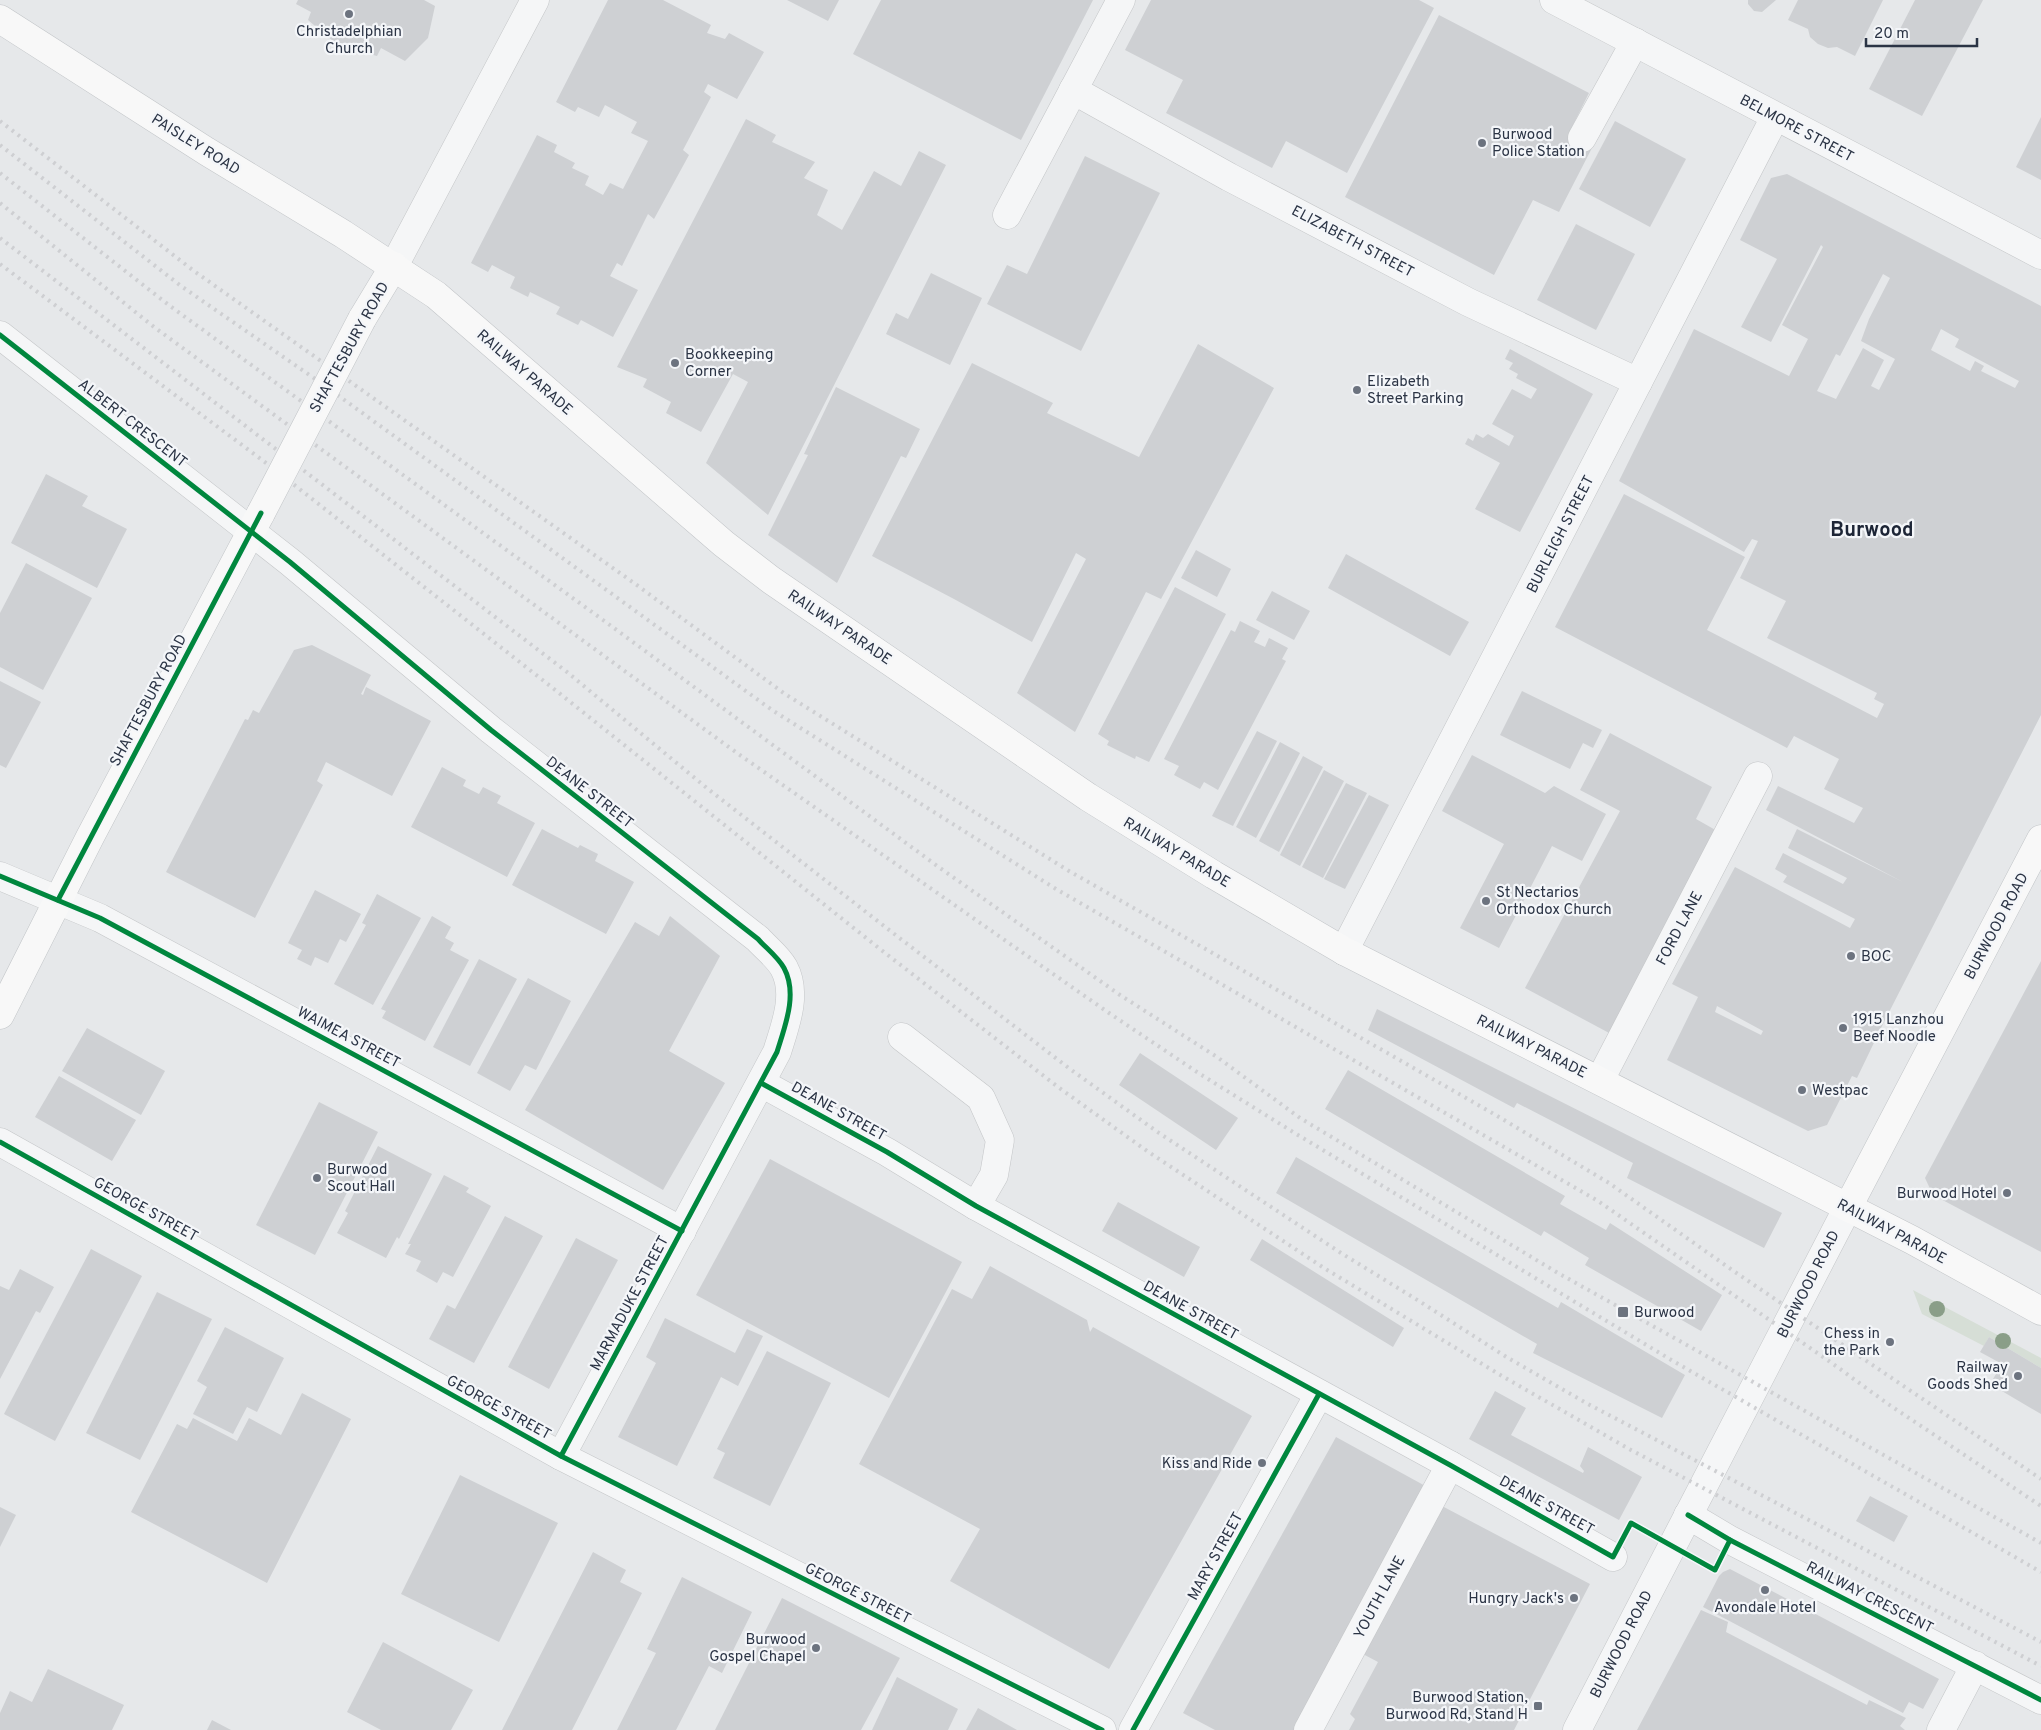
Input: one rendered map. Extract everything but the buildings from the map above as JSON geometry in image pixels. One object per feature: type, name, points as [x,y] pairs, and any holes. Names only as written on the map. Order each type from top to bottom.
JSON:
[{"type":"main road","name":"PAISLEY ROAD","points":[[0,19],[206,151],[394,266]]},
{"type":"main road","name":"SHAFTESBURY ROAD","points":[[0,1015],[255,522],[362,319],[394,266]]},
{"type":"main road","name":"RAILWAY PARADE","points":[[394,266],[436,295],[724,544],[771,580],[1088,798],[1344,951],[1848,1207],[2041,1311]]},
{"type":"main road","name":"BURWOOD ROAD","points":[[1848,1207],[2041,839]]},
{"type":"street","name":"SHAFTESBURY ROAD","points":[[394,266],[534,0]]},
{"type":"street","points":[[1007,216],[1121,0]]},
{"type":"street","name":"BELMORE STREET","points":[[1554,0],[2041,255]]},
{"type":"street","points":[[1582,138],[1634,42]]},
{"type":"street","name":"ELIZABETH STREET","points":[[1073,90],[1229,177],[1468,302],[1638,382]]},
{"type":"street","name":"BURLEIGH STREET","points":[[1344,951],[1775,117]]},
{"type":"street","name":"ALBERT CRESCENT","points":[[0,335],[255,522]]},
{"type":"street","name":"DEANE STREET","points":[[255,522],[491,730],[758,939],[784,968],[791,990],[787,1021],[777,1052],[761,1083],[887,1152],[976,1206],[1450,1464],[1613,1557]]},
{"type":"street","name":"FORD LANE","points":[[1600,1080],[1758,776]]},
{"type":"street","name":"WAIMEA STREET","points":[[0,876],[100,918],[682,1231]]},
{"type":"street","points":[[902,1037],[981,1098],[1000,1140],[994,1175],[976,1206]]},
{"type":"street","name":"MARMADUKE STREET","points":[[561,1456],[761,1083]]},
{"type":"street","name":"GEORGE STREET","points":[[0,1142],[561,1456],[1102,1730]]},
{"type":"street","name":"BURWOOD ROAD","points":[[1577,1730],[1848,1207]]},
{"type":"street","name":"MARY STREET","points":[[1133,1730],[1319,1394]]},
{"type":"street","name":"YOUTH LANE","points":[[1308,1730],[1450,1464]]},
{"type":"street","name":"RAILWAY CRESCENT","points":[[1688,1515],[1730,1540],[2041,1700]]},
{"type":"street","points":[[1942,1730],[1975,1665]]},
{"type":"shaded area","points":[[1913,1290],[2041,1358],[2041,1368],[1989,1337],[1984,1346],[1922,1314]]},
{"type":"railway","points":[[0,121],[194,271],[634,583],[785,694],[1069,871],[1494,1114],[1609,1183],[1735,1272],[2041,1479]]},
{"type":"railway","points":[[0,145],[181,286],[321,383],[772,710],[1056,889],[1598,1201],[1888,1404],[2041,1506]]},
{"type":"railway","points":[[0,173],[170,306],[603,620],[940,868],[1120,995],[1217,1057],[1300,1118],[1558,1273],[2041,1543]]},
{"type":"railway","points":[[0,203],[154,327],[585,642],[737,753],[1109,1013],[1200,1074],[1293,1132],[1673,1361],[2041,1572]]},
{"type":"railway","points":[[0,238],[567,672],[708,789],[893,933],[1070,1069],[1159,1133],[1341,1253],[1508,1358],[1588,1404],[2041,1642]]},
{"type":"railway","points":[[0,264],[274,469],[880,949],[1058,1087],[1147,1151],[1324,1268],[1502,1376],[1631,1450],[2041,1666]]},
{"type":"cycle path","points":[[0,335],[290,562],[491,730],[758,939],[784,968],[790,988],[790,999],[789,1010],[777,1052],[561,1456]]},
{"type":"cycle path","points":[[58,900],[261,513]]},
{"type":"cycle path","points":[[0,876],[100,918],[682,1231]]},
{"type":"cycle path","points":[[761,1083],[887,1152],[976,1206],[1450,1465],[1613,1557],[1631,1523],[1715,1570],[1730,1540]]},
{"type":"cycle path","points":[[0,1142],[561,1456],[1102,1730]]},
{"type":"cycle path","points":[[1133,1730],[1319,1394]]},
{"type":"cycle path","points":[[1688,1515],[1730,1540],[2041,1700]]},
{"type":"place","name":"Christadelphian Church","points":[[349,14]]},
{"type":"place","name":"Burwood Police Station","points":[[1482,143]]},
{"type":"place","name":"Bookkeeping Corner","points":[[675,363]]},
{"type":"place","name":"Elizabeth Street Parking","points":[[1357,390]]},
{"type":"place","name":"St Nectarios Orthodox Church","points":[[1486,901]]},
{"type":"place","name":"BOC","points":[[1851,956]]},
{"type":"place","name":"1915 Lanzhou Beef Noodle","points":[[1843,1028]]},
{"type":"place","name":"Westpac","points":[[1802,1090]]},
{"type":"place","name":"Burwood Scout Hall","points":[[317,1178]]},
{"type":"place","name":"Burwood Hotel","points":[[2007,1193]]},
{"type":"place","name":"Burwood","points":[[1623,1312]]},
{"type":"place","name":"Chess in the Park","points":[[1890,1342]]},
{"type":"place","name":"Railway Goods Shed","points":[[2018,1376]]},
{"type":"place","name":"Kiss and Ride","points":[[1262,1463]]},
{"type":"place","name":"Avondale Hotel","points":[[1765,1590]]},
{"type":"place","name":"Hungry Jack's","points":[[1574,1598]]},
{"type":"place","name":"Burwood Gospel Chapel","points":[[816,1648]]},
{"type":"place","name":"Burwood Station, Burwood Rd, Stand H","points":[[1538,1706]]},
{"type":"district","name":"Burwood","points":[[1872,529]]}]
